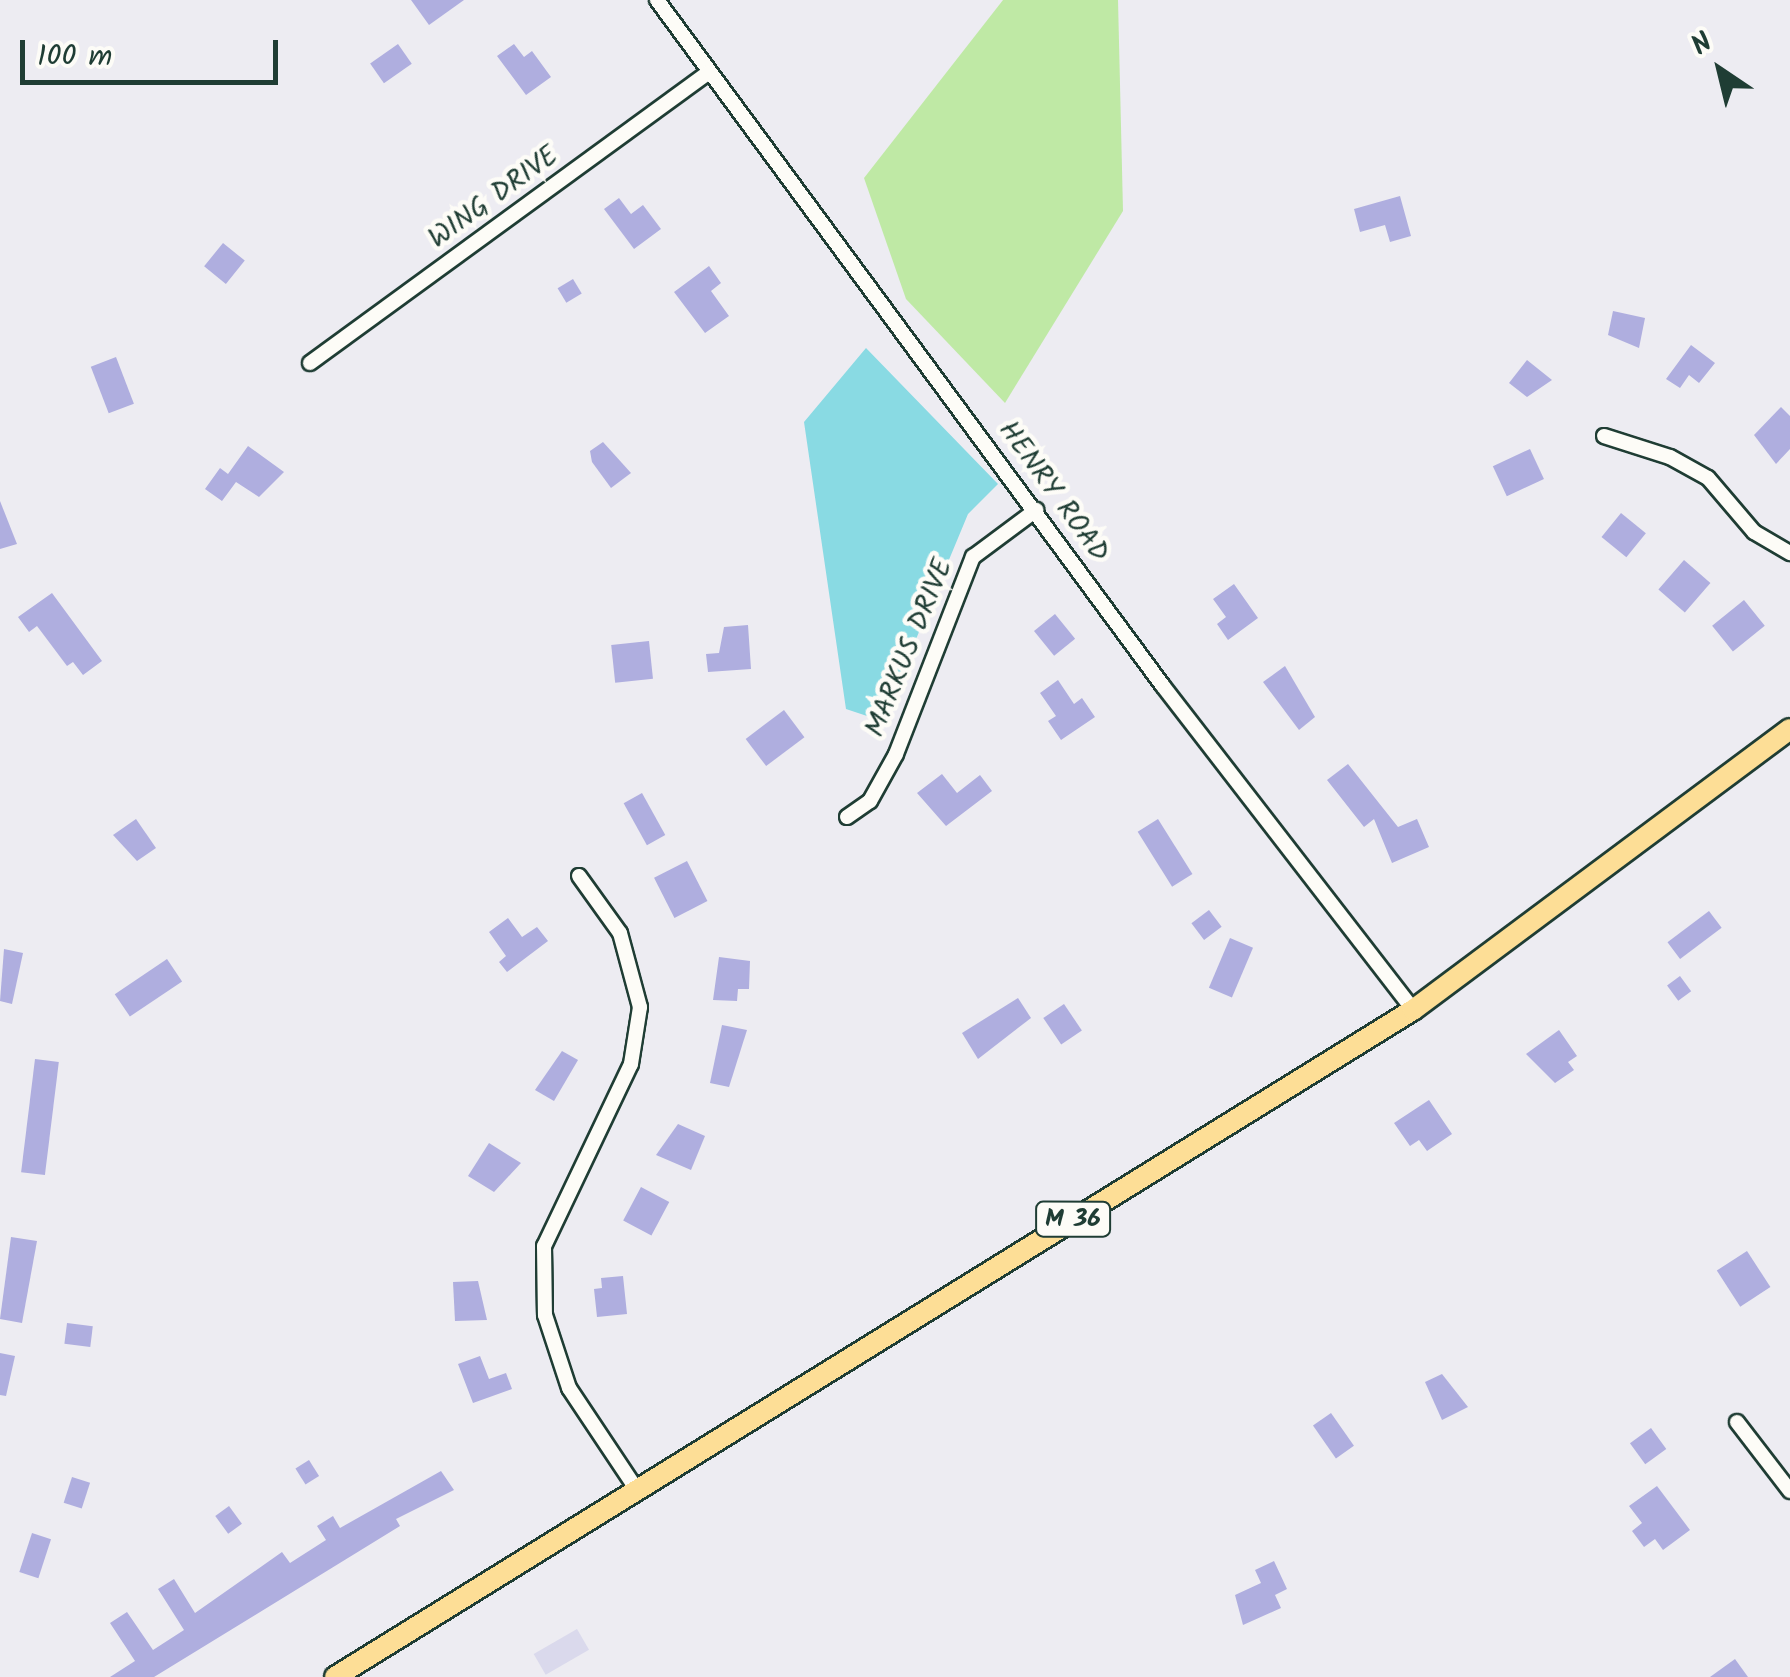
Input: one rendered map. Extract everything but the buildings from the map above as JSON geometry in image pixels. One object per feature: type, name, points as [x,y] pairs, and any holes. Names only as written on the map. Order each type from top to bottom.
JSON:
[{"type":"main road","name":"M 36","points":[[335,1677],[1413,1010],[1790,730]]},
{"type":"street","name":"HENRY ROAD","points":[[657,0],[1413,1010]]},
{"type":"street","name":"WING DRIVE","points":[[310,363],[708,73]]},
{"type":"street","points":[[1604,436],[1670,456],[1708,478],[1754,532],[1790,553]]},
{"type":"street","name":"MARKUS DRIVE","points":[[847,818],[870,801],[896,754],[973,557],[1036,510]]},
{"type":"street","points":[[579,876],[620,933],[640,1007],[631,1064],[544,1246],[545,1315],[569,1388],[637,1490]]},
{"type":"street","points":[[1737,1422],[1789,1487]]},
{"type":"shaded area","points":[[577,1629],[589,1650],[546,1675],[534,1654]]},
{"type":"green space","points":[[1003,0],[1118,0],[1123,211],[1005,403],[906,299],[864,178]]},
{"type":"water","points":[[866,348],[998,484],[968,514],[882,721],[846,709],[804,422]]}]
